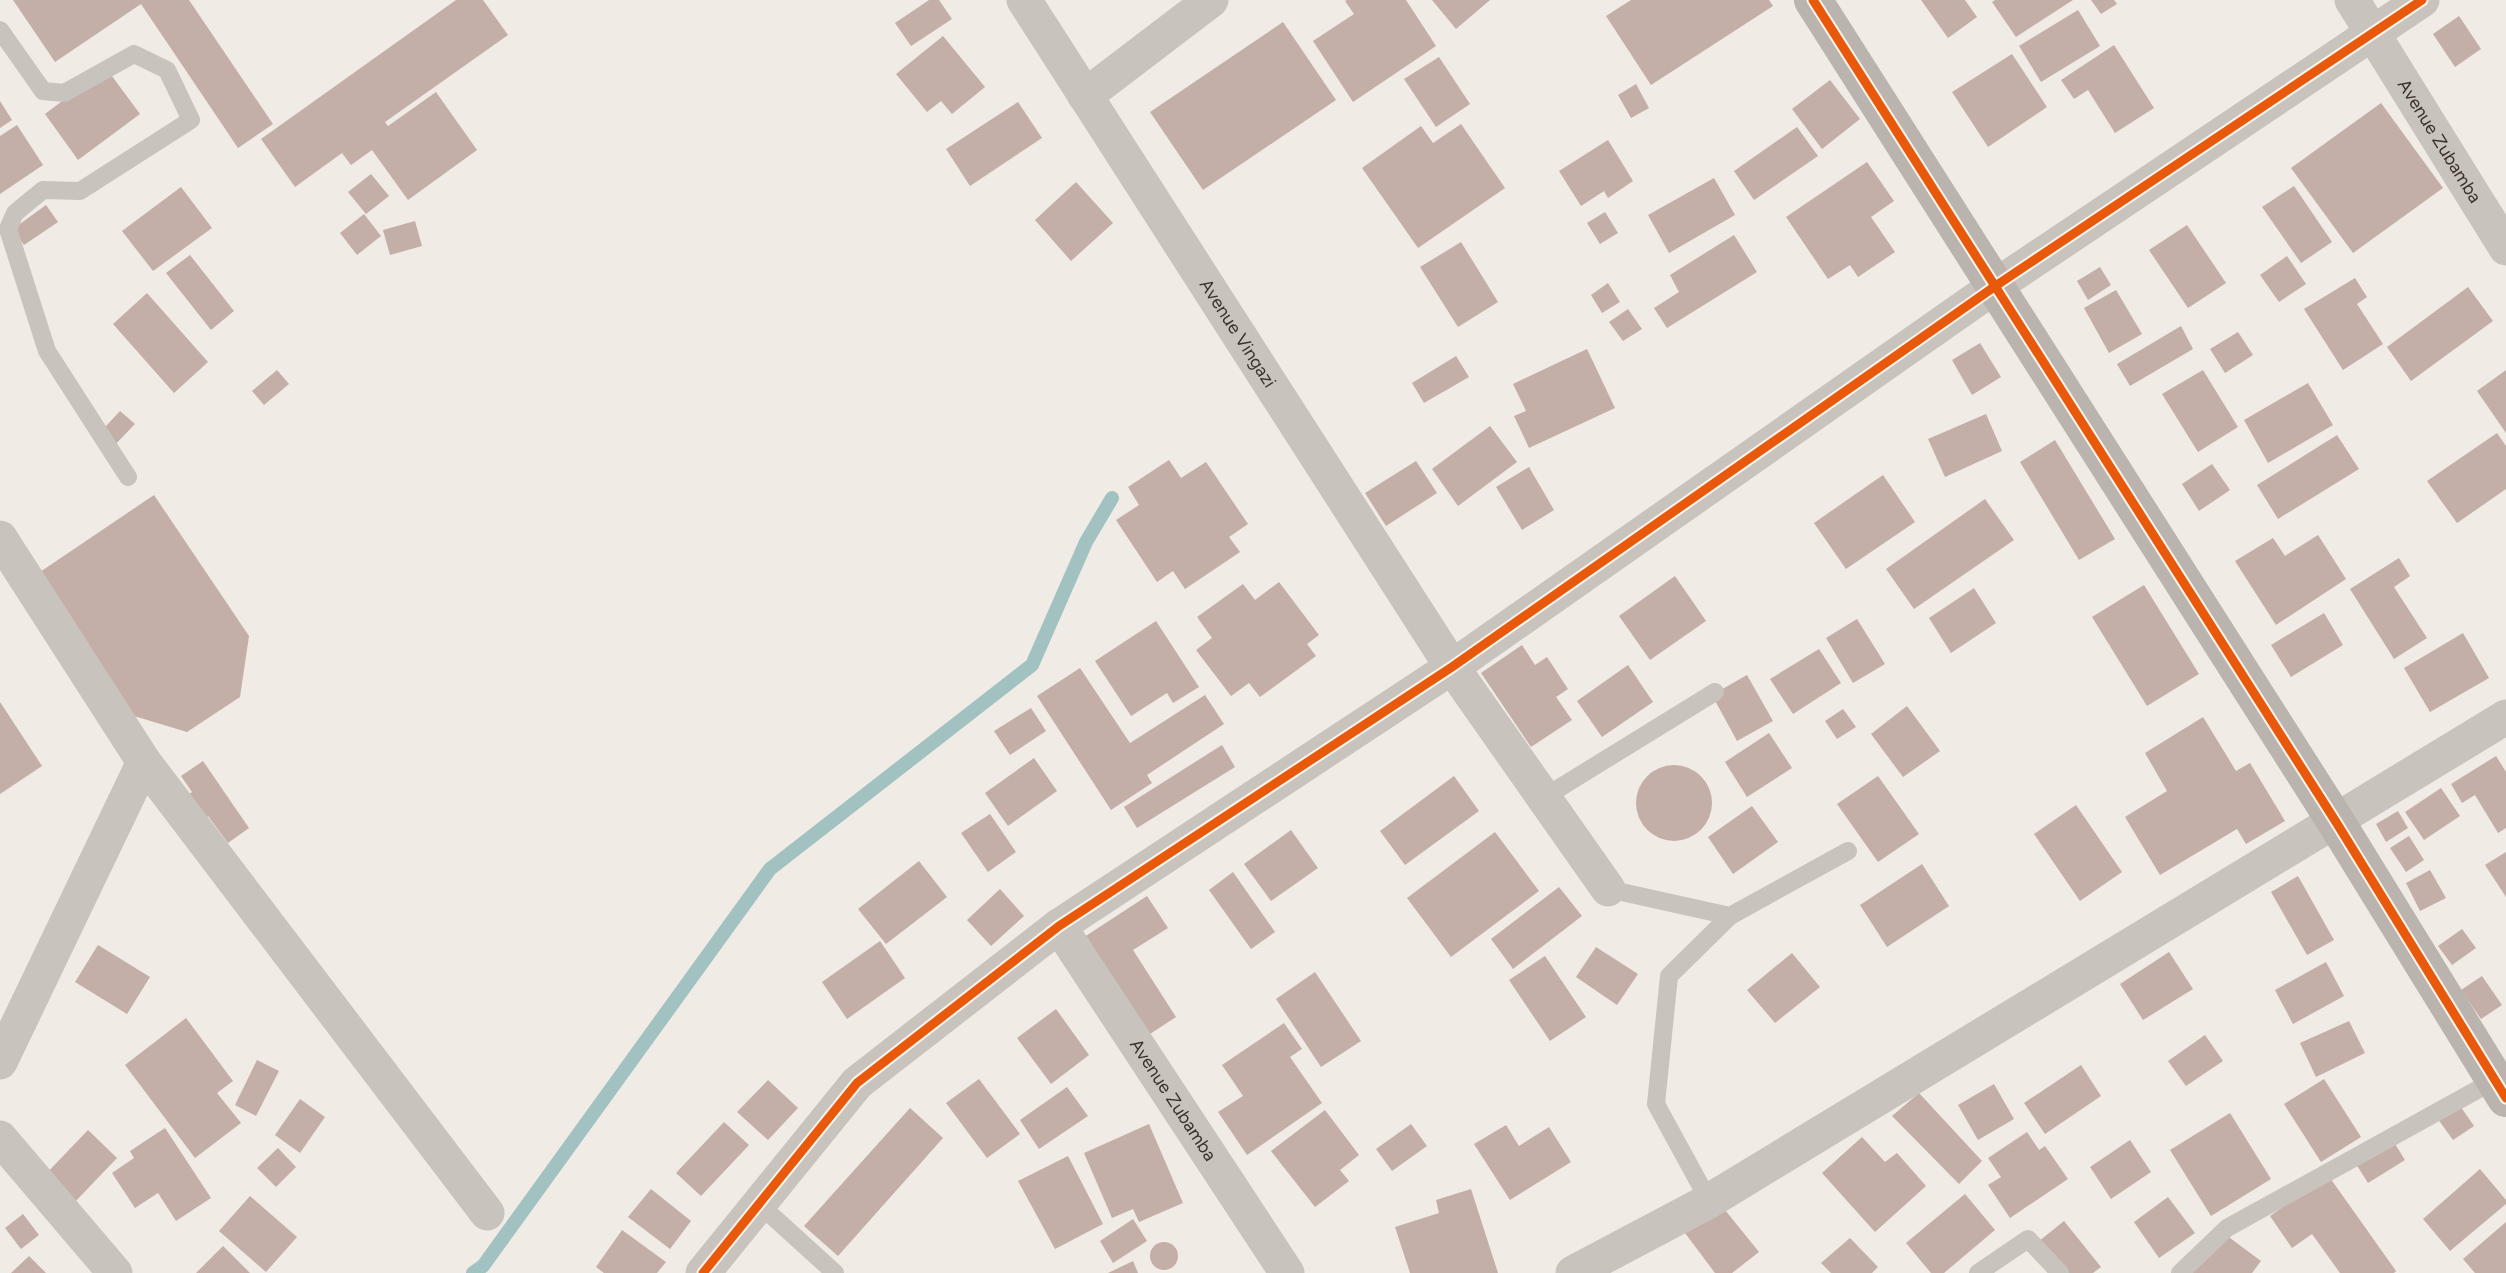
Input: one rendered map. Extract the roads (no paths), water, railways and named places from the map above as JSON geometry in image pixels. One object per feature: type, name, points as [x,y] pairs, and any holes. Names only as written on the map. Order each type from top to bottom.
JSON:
[{"type":"street","name":"Avenue Vingazi","points":[[1024,0],[1452,667],[1608,889]]},
{"type":"street","points":[[1085,96],[1212,0]]},
{"type":"street","points":[[1813,0],[2336,822],[2500,1089]]},
{"type":"street","name":"Avenue Zubamba","points":[[2352,0],[2506,248]]},
{"type":"street","points":[[703,1273],[857,1083],[1059,926],[1452,667],[1994,287],[2422,0]]},
{"type":"street","points":[[0,538],[144,762],[487,1213]]},
{"type":"street","points":[[1573,1273],[1709,1201],[2506,717]]},
{"type":"street","points":[[0,1062],[144,762]]},
{"type":"street","name":"Avenue Zubamba","points":[[1059,926],[1287,1273]]},
{"type":"street","points":[[0,1138],[115,1273]]},
{"type":"lane","points":[[0,30],[43,91],[64,93],[134,54],[167,70],[191,120],[80,191],[43,190],[15,212],[8,229],[47,351],[128,477]]},
{"type":"lane","points":[[1543,798],[1715,692]]},
{"type":"lane","points":[[1709,1201],[1656,1104],[1669,976],[1730,916],[1848,851]]},
{"type":"lane","points":[[1608,889],[1730,916]]},
{"type":"lane","points":[[2180,1273],[2227,1228],[2500,1089]]},
{"type":"lane","points":[[759,1204],[835,1273]]},
{"type":"lane","points":[[1978,1273],[2028,1239],[2060,1273]]},
{"type":"waterway","points":[[473,1273],[483,1266],[770,869],[1032,665],[1086,542],[1112,498]]}]
